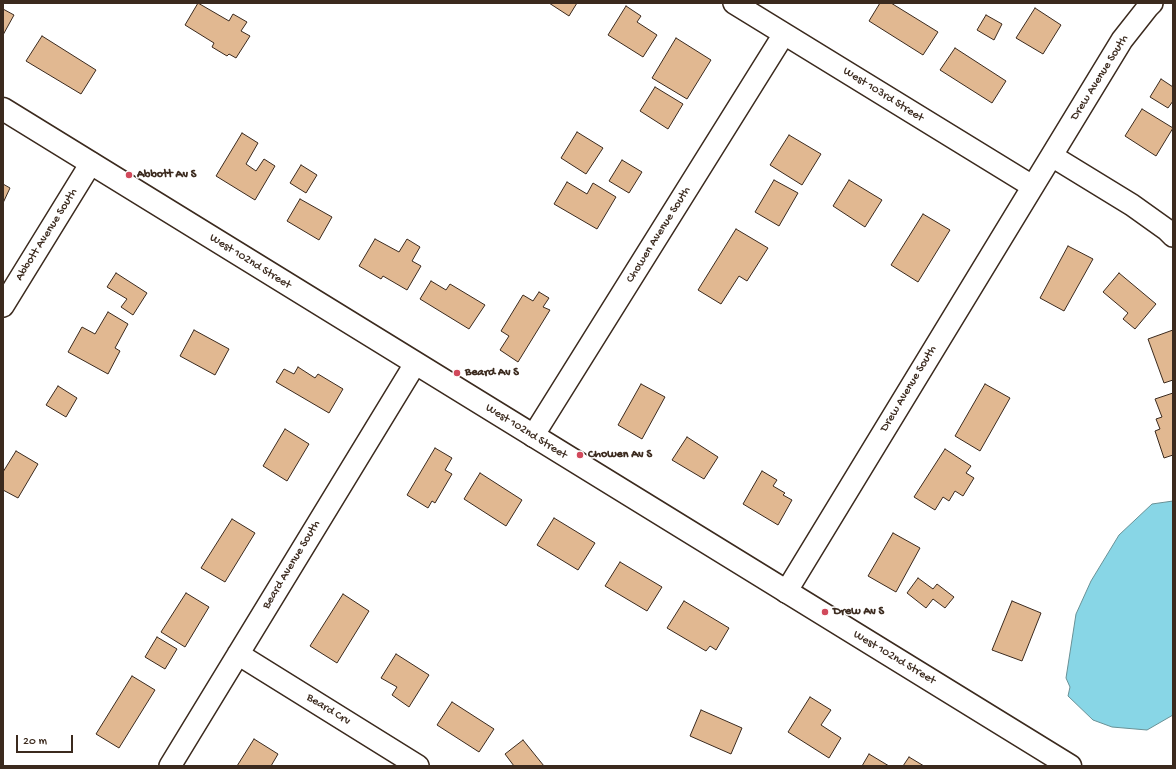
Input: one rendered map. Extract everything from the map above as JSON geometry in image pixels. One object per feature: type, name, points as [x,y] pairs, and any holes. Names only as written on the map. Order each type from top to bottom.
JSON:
[{"type":"street","name":"West 103rd Street","points":[[734,3],[1032,186]]},
{"type":"street","name":"Drew Avenue South","points":[[786,592],[1122,40],[1152,3]]},
{"type":"street","name":"Chowen Avenue South","points":[[533,436],[784,34]]},
{"type":"street","name":"West 102nd Street","points":[[3,109],[1070,766]]},
{"type":"street","points":[[1052,156],[1132,205],[1173,236]]},
{"type":"street","name":"Abbott Avenue South","points":[[3,306],[91,163]]},
{"type":"street","name":"Beard Avenue South","points":[[170,766],[415,364]]},
{"type":"street","name":"Beard Crv","points":[[238,654],[418,766]]},
{"type":"water","points":[[1173,501],[1173,715],[1147,730],[1112,727],[1093,720],[1068,696],[1070,687],[1066,678],[1076,614],[1091,581],[1119,535],[1152,504]]},
{"type":"building","points":[[198,3],[229,21],[233,14],[247,22],[241,31],[250,36],[236,58],[229,54],[227,56],[212,47],[214,43],[185,25]]},
{"type":"building","points":[[549,3],[577,3],[569,16]]},
{"type":"building","points":[[880,3],[891,3],[938,32],[923,55],[869,21]]},
{"type":"building","points":[[626,6],[641,16],[637,22],[657,35],[643,57],[608,35]]},
{"type":"building","points":[[1035,8],[1061,25],[1043,54],[1016,38]]},
{"type":"building","points":[[3,9],[14,15],[3,35]]},
{"type":"building","points":[[986,15],[1002,24],[994,40],[977,30]]},
{"type":"building","points":[[42,36],[96,70],[81,94],[26,61]]},
{"type":"building","points":[[676,38],[711,60],[687,99],[652,78]]},
{"type":"building","points":[[955,48],[1006,81],[992,103],[940,70]]},
{"type":"building","points":[[1161,79],[1173,87],[1173,101],[1168,108],[1150,97]]},
{"type":"building","points":[[655,87],[683,104],[668,129],[640,111]]},
{"type":"building","points":[[1142,109],[1173,128],[1156,156],[1125,136]]},
{"type":"building","points":[[577,132],[603,148],[586,174],[561,158]]},
{"type":"building","points":[[242,133],[258,143],[246,164],[256,171],[264,159],[275,166],[255,200],[216,176]]},
{"type":"building","points":[[789,135],[821,154],[802,185],[770,165]]},
{"type":"building","points":[[622,160],[642,172],[629,193],[609,181]]},
{"type":"building","points":[[301,165],[317,175],[306,193],[290,183]]},
{"type":"building","points":[[774,180],[798,193],[779,226],[755,212]]},
{"type":"building","points":[[849,180],[882,200],[865,227],[833,206]]},
{"type":"building","points":[[567,182],[587,194],[593,183],[616,197],[597,229],[554,204]]},
{"type":"building","points":[[3,184],[10,188],[3,203]]},
{"type":"building","points":[[300,199],[332,217],[319,240],[287,221]]},
{"type":"building","points":[[923,214],[950,230],[918,282],[891,265]]},
{"type":"building","points":[[736,229],[768,248],[747,281],[739,276],[721,304],[698,290]]},
{"type":"building","points":[[375,239],[399,252],[407,239],[420,247],[412,261],[421,266],[407,290],[383,276],[381,279],[359,266]]},
{"type":"building","points":[[1068,246],[1093,259],[1064,311],[1040,298]]},
{"type":"building","points":[[116,273],[147,293],[133,315],[121,307],[127,299],[107,287]]},
{"type":"building","points":[[1119,273],[1156,304],[1135,329],[1123,319],[1128,313],[1103,292]]},
{"type":"building","points":[[431,281],[446,290],[450,284],[485,305],[469,329],[420,299]]},
{"type":"building","points":[[539,292],[549,298],[543,307],[550,310],[518,362],[500,350],[509,336],[501,331],[523,295],[533,301]]},
{"type":"building","points":[[108,312],[128,324],[115,348],[120,351],[108,374],[68,352],[82,327],[95,334]]},
{"type":"building","points":[[194,330],[229,349],[215,375],[180,356]]},
{"type":"building","points":[[1173,330],[1173,380],[1164,383],[1148,339]]},
{"type":"building","points":[[298,367],[315,378],[318,374],[343,389],[329,413],[276,382],[284,369],[294,374]]},
{"type":"building","points":[[641,384],[665,397],[642,439],[618,425]]},
{"type":"building","points":[[985,384],[1010,398],[980,451],[955,436]]},
{"type":"building","points":[[58,386],[77,398],[66,417],[46,405]]},
{"type":"building","points":[[1173,393],[1173,455],[1164,458],[1155,431],[1160,429],[1156,419],[1162,417],[1155,399]]},
{"type":"building","points":[[285,429],[309,444],[287,481],[263,466]]},
{"type":"building","points":[[687,437],[718,457],[704,479],[672,460]]},
{"type":"building","points":[[435,448],[452,458],[445,470],[452,474],[435,503],[432,501],[428,508],[407,495]]},
{"type":"building","points":[[945,449],[971,466],[966,473],[974,478],[963,496],[955,491],[949,501],[943,497],[935,510],[914,497]]},
{"type":"building","points":[[16,451],[38,464],[18,498],[3,490],[3,472]]},
{"type":"building","points":[[762,471],[777,480],[773,486],[785,493],[783,495],[792,500],[778,525],[743,504]]},
{"type":"building","points":[[480,473],[522,500],[506,526],[464,499]]},
{"type":"building","points":[[554,518],[595,543],[578,570],[537,545]]},
{"type":"building","points":[[232,519],[255,533],[225,582],[201,568]]},
{"type":"building","points":[[893,533],[920,548],[896,592],[868,576]]},
{"type":"building","points":[[620,562],[662,587],[647,611],[605,586]]},
{"type":"building","points":[[918,578],[933,589],[937,584],[954,597],[945,608],[933,599],[926,608],[907,593]]},
{"type":"building","points":[[186,593],[209,607],[185,647],[161,632]]},
{"type":"building","points":[[343,594],[369,611],[337,663],[310,646]]},
{"type":"building","points":[[684,601],[729,628],[716,650],[710,646],[706,651],[667,628]]},
{"type":"building","points":[[1012,601],[1041,613],[1022,661],[992,650]]},
{"type":"building","points":[[157,637],[177,649],[165,669],[145,657]]},
{"type":"building","points":[[396,654],[429,675],[409,707],[392,695],[397,687],[381,678]]},
{"type":"building","points":[[132,676],[155,690],[119,748],[96,734]]},
{"type":"building","points":[[810,697],[831,710],[821,725],[841,738],[829,758],[788,732]]},
{"type":"building","points":[[452,702],[494,729],[479,752],[437,725]]},
{"type":"building","points":[[701,710],[742,728],[731,754],[690,736]]},
{"type":"building","points":[[254,739],[278,754],[271,766],[237,766]]},
{"type":"building","points":[[523,740],[544,766],[514,766],[505,754]]},
{"type":"building","points":[[869,754],[889,766],[862,766]]},
{"type":"building","points":[[909,757],[924,766],[903,766]]},
{"type":"place","name":"Abbott Av S","points":[[129,175]]},
{"type":"place","name":"Beard Av S","points":[[457,373]]},
{"type":"place","name":"Chowen Av S","points":[[580,455]]},
{"type":"place","name":"Drew Av S","points":[[825,612]]}]
